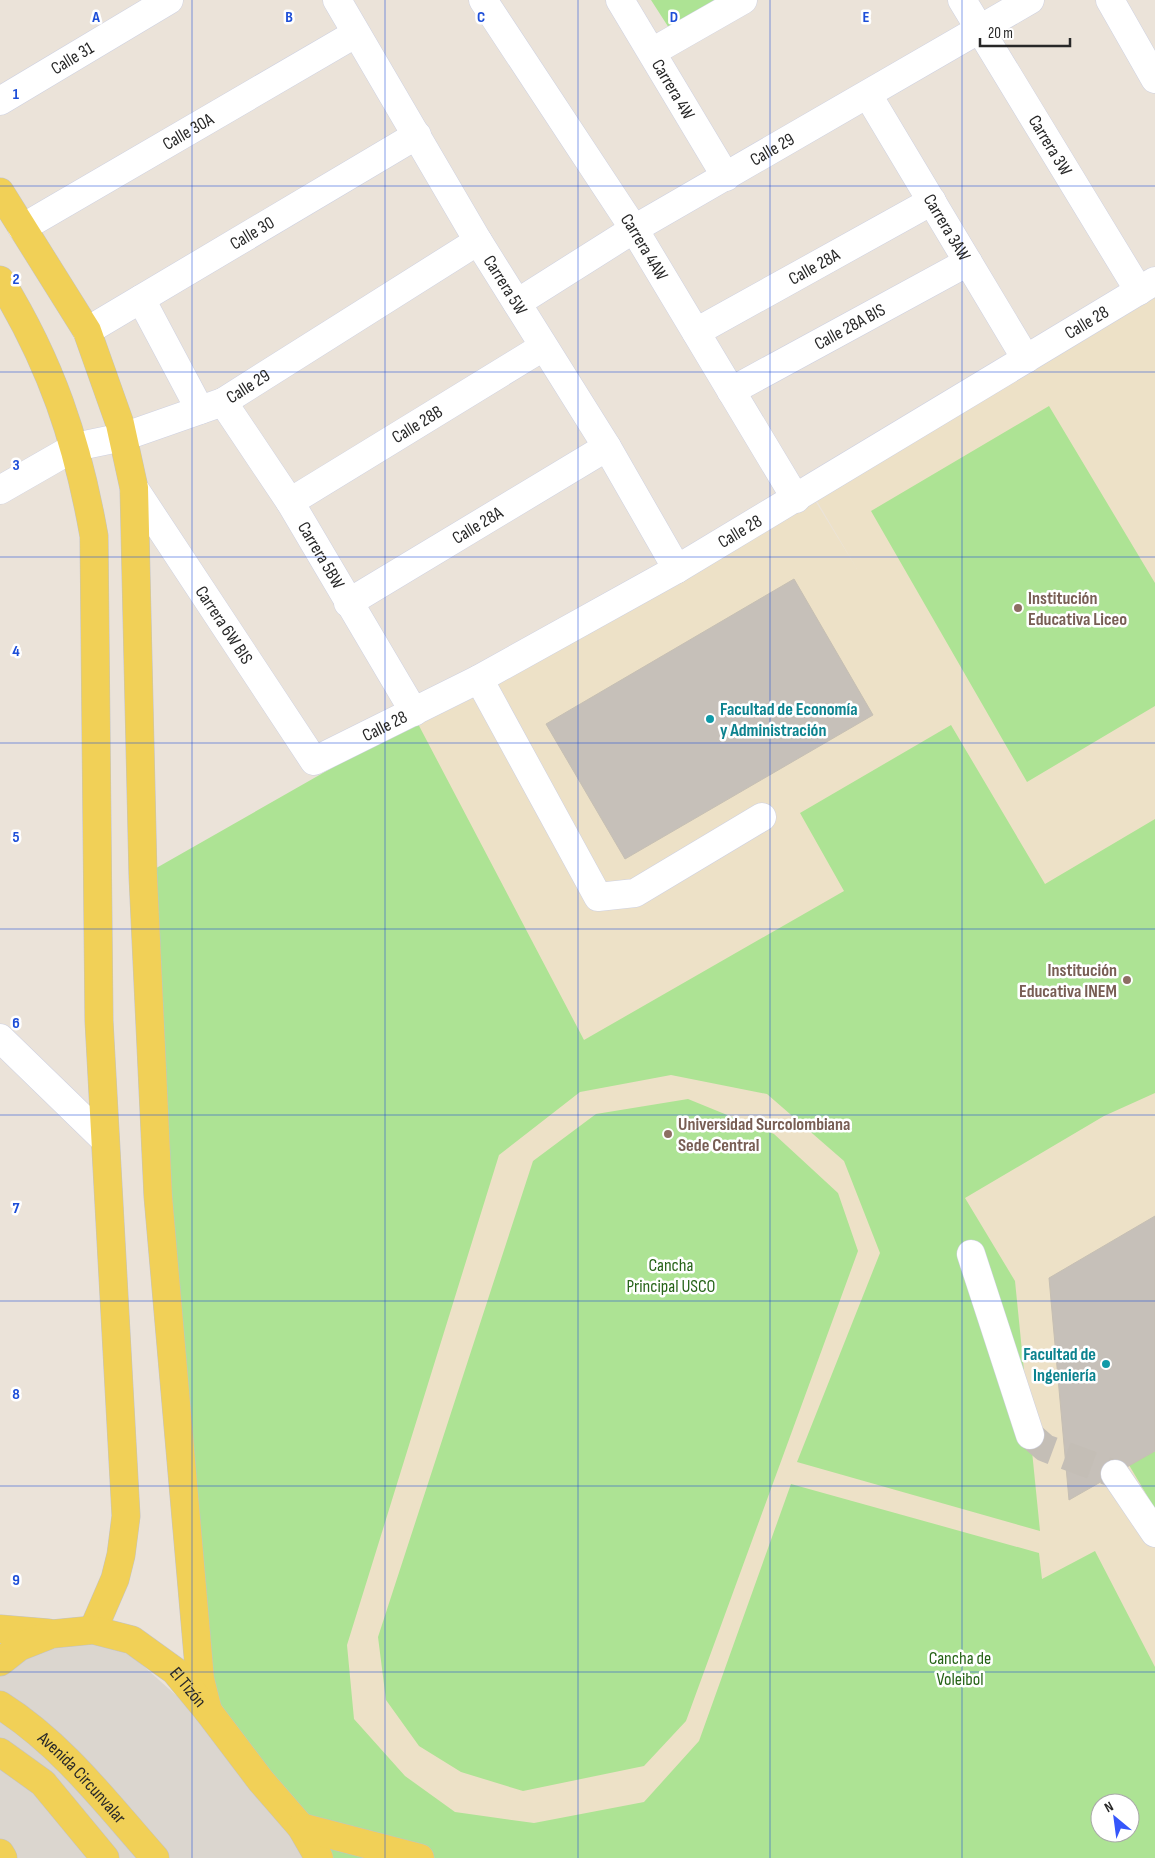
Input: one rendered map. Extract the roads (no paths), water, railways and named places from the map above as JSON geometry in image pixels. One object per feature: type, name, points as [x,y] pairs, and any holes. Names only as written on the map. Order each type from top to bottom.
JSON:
[{"type":"main road","points":[[0,192],[87,331],[120,424],[134,488],[143,876],[158,1196],[200,1679],[208,1711]]},
{"type":"main road","points":[[2,289],[49,373],[75,446],[94,536],[99,1020],[126,1516],[121,1555],[115,1579],[93,1630]]},
{"type":"main road","points":[[0,1629],[52,1634]]},
{"type":"main road","name":"El Tizón","points":[[0,1662],[19,1647],[52,1634],[93,1630],[132,1640],[174,1671],[208,1711],[261,1781],[301,1828],[319,1858]]},
{"type":"main road","name":"Avenida Circunvalar","points":[[0,1706],[15,1715],[65,1756],[156,1858]]},
{"type":"main road","name":"Avenida Circunvalar","points":[[0,1752],[43,1782],[105,1858]]},
{"type":"main road","points":[[301,1828],[420,1858]]},
{"type":"main road","points":[[0,1853],[3,1858]]},
{"type":"street","name":"Calle 31","points":[[0,101],[169,0]]},
{"type":"street","name":"Carrera 4AW","points":[[483,0],[634,229],[796,499]]},
{"type":"street","name":"Carrera 4W","points":[[620,0],[726,177]]},
{"type":"street","points":[[652,52],[743,0]]},
{"type":"street","name":"Carrera 3W","points":[[962,0],[1147,286]]},
{"type":"street","name":"Calle 29","points":[[518,303],[634,229],[1030,0]]},
{"type":"street","points":[[1110,0],[1153,72]]},
{"type":"street","name":"Carrera 5W","points":[[342,2],[355,34],[417,135],[478,241],[607,447],[677,569]]},
{"type":"street","name":"Calle 30A","points":[[22,228],[355,34]]},
{"type":"street","name":"Carrera 3AW","points":[[868,95],[1026,359]]},
{"type":"street","name":"Calle 30","points":[[87,331],[417,135]]},
{"type":"street","name":"Calle 28A","points":[[696,332],[932,201]]},
{"type":"street","name":"Calle 29","points":[[0,490],[75,446],[122,437],[211,406],[478,241]]},
{"type":"street","name":"Calle 28A BIS","points":[[731,391],[968,262]]},
{"type":"street","name":"Calle 28","points":[[314,761],[480,679],[677,569],[1147,286]]},
{"type":"street","name":"Carrera 5BW","points":[[141,299],[211,406],[290,502],[414,712]]},
{"type":"street","name":"Calle 28B","points":[[290,502],[543,347]]},
{"type":"street","name":"Calle 28A","points":[[348,603],[607,447]]},
{"type":"street","name":"Carrera 6W BIS","points":[[134,488],[314,761]]},
{"type":"street","points":[[480,679],[598,897],[635,893],[762,817]]},
{"type":"street","points":[[0,1038],[105,1140]]},
{"type":"street","points":[[971,1254],[1030,1434]]},
{"type":"street","points":[[1115,1474],[1155,1533]]},
{"type":"tunnel","points":[[1030,1435],[1045,1448],[1115,1474]]},
{"type":"place","name":"Institución Educativa Liceo","points":[[1018,608]]},
{"type":"place","name":"Facultad de Economía y Administración","points":[[710,719]]},
{"type":"place","name":"Institución Educativa INEM","points":[[1127,980]]},
{"type":"place","name":"Universidad Surcolombiana Sede Central","points":[[668,1134]]},
{"type":"place","name":"Facultad de Ingeniería","points":[[1106,1364]]},
{"type":"park label","name":"Cancha Principal USCO","points":[[671,1275]]},
{"type":"park label","name":"Cancha de Voleibol","points":[[960,1668]]}]
